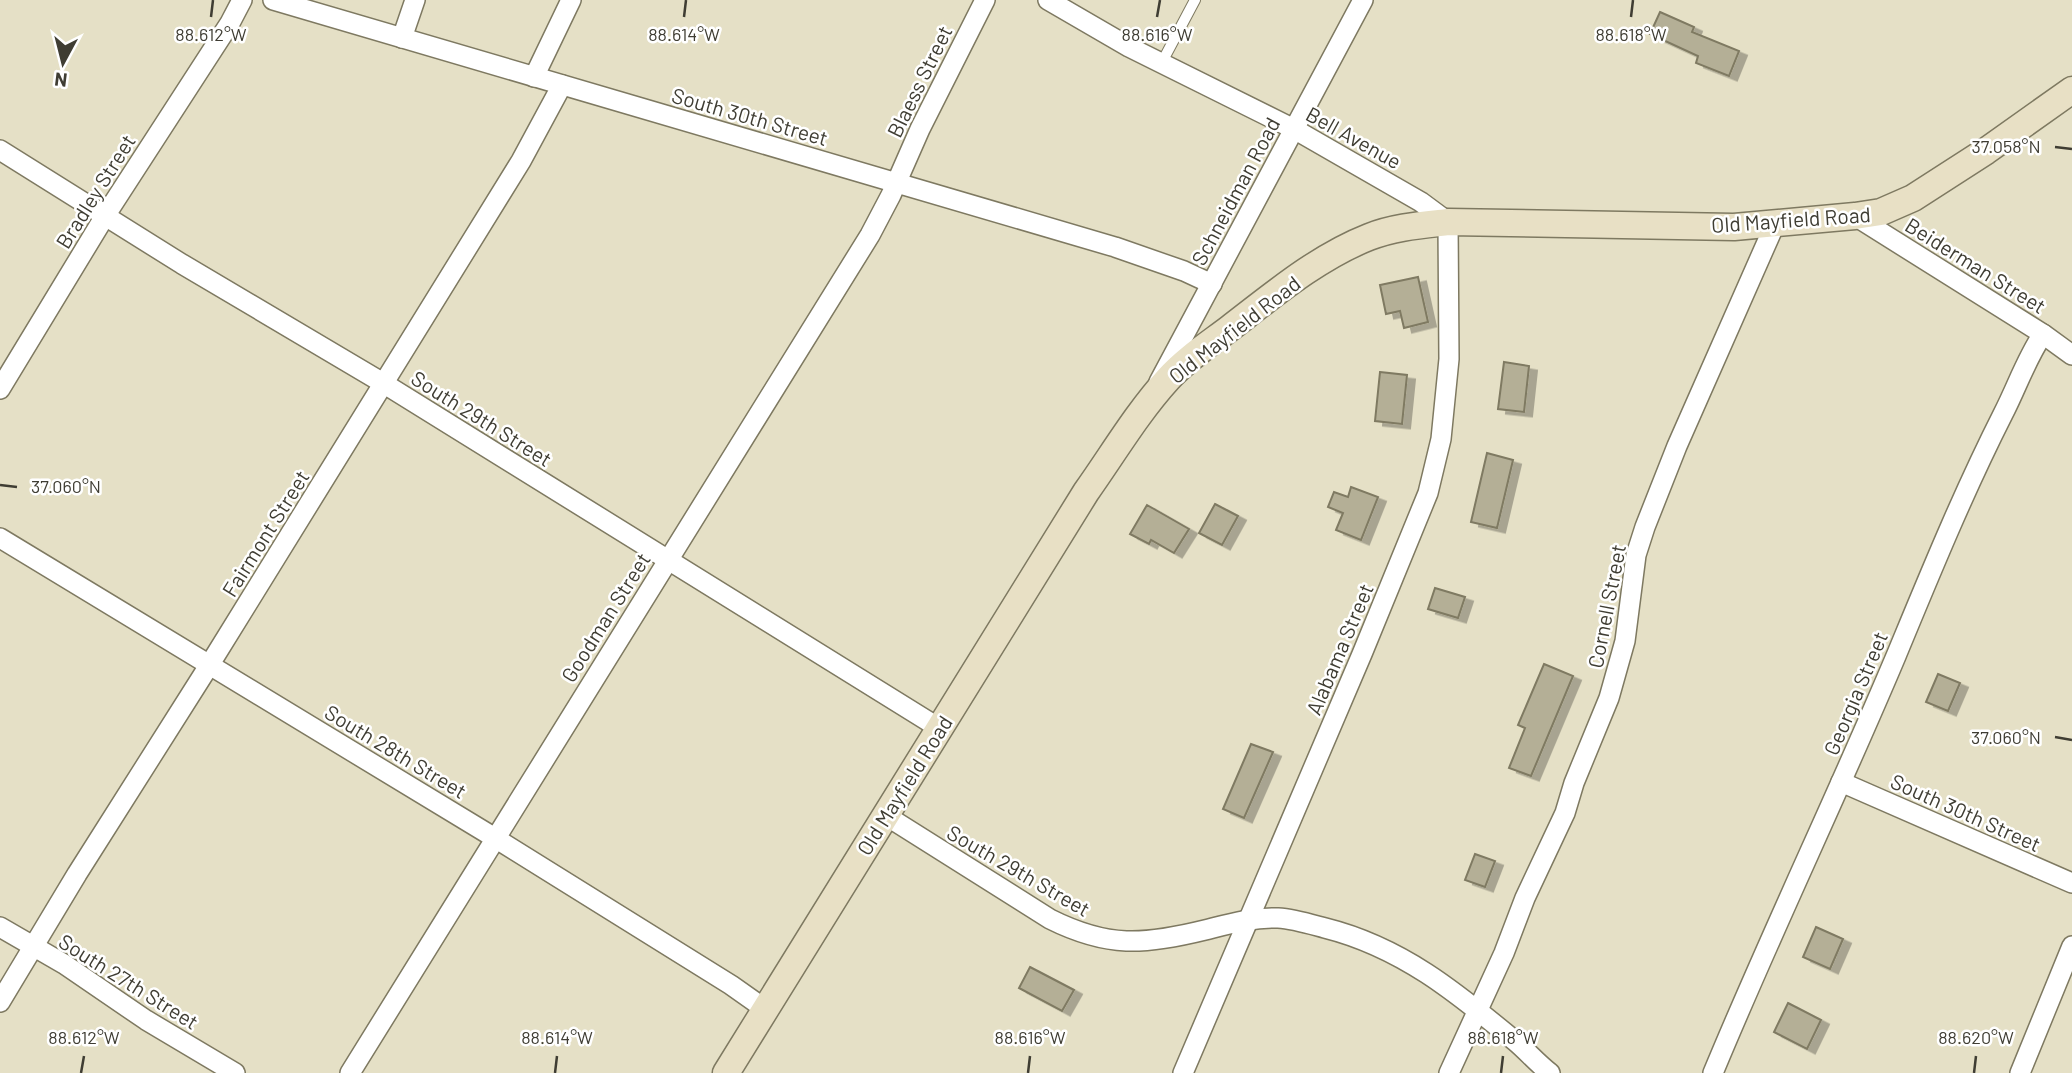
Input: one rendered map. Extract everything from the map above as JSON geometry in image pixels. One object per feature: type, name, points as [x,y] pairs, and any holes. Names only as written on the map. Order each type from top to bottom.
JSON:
[{"type":"main road","name":"Old Mayfield Road","points":[[726,1073],[1086,492],[1147,404],[1169,378],[1195,354],[1279,290],[1338,252],[1369,237],[1402,228],[1448,222],[1734,227],[1881,212],[1913,198],[1986,151],[2072,90]]},
{"type":"street","name":"Bradley Street","points":[[0,389],[105,216],[242,0]]},
{"type":"street","name":"South 30th Street","points":[[273,0],[1115,247],[1184,271],[1212,284]]},
{"type":"street","points":[[402,38],[415,0]]},
{"type":"street","points":[[534,77],[571,0]]},
{"type":"street","name":"Blaess Street","points":[[897,183],[920,129],[985,0]]},
{"type":"street","name":"Bell Avenue","points":[[1048,0],[1161,64],[1294,130],[1421,202],[1448,222]]},
{"type":"street","name":"Schneidman Road","points":[[1147,404],[1363,0]]},
{"type":"street","name":"Fairmont Street","points":[[0,1002],[521,161],[562,85]]},
{"type":"street","name":"South 29th Street","points":[[0,150],[383,383],[939,728]]},
{"type":"street","name":"Goodman Street","points":[[350,1073],[870,235],[897,183]]},
{"type":"street","name":"Beiderman Street","points":[[1855,216],[2072,355]]},
{"type":"street","name":"Alabama Street","points":[[1183,1073],[1357,667],[1428,493],[1441,439],[1449,359],[1448,222]]},
{"type":"street","name":"Cornell Street","points":[[1449,1073],[1565,813],[1574,783],[1609,698],[1625,642],[1636,555],[1650,515],[1677,446],[1775,224]]},
{"type":"street","name":"Georgia Street","points":[[1713,1073],[1841,782],[1952,519],[1989,439],[2004,414],[2029,354],[2043,334]]},
{"type":"street","name":"South 28th Street","points":[[0,538],[495,838],[732,985],[765,1009]]},
{"type":"street","name":"South 30th Street","points":[[1841,782],[2072,883]]},
{"type":"street","name":"South 29th Street","points":[[885,816],[1051,919],[1075,932],[1101,940],[1152,940],[1250,919],[1279,918],[1371,942],[1418,966],[1477,1010],[1550,1073]]},
{"type":"street","name":"South 27th Street","points":[[0,927],[64,964],[146,1020],[235,1073]]},
{"type":"street","points":[[2020,1073],[2072,946]]},
{"type":"lane","points":[[1161,64],[1195,0]]},
{"type":"building","points":[[1660,12],[1694,27],[1692,32],[1739,51],[1729,76],[1696,63],[1698,56],[1650,34]]},
{"type":"building","points":[[1418,277],[1428,322],[1404,328],[1400,311],[1386,314],[1380,285]]},
{"type":"building","points":[[1504,362],[1529,366],[1524,412],[1498,409]]},
{"type":"building","points":[[1380,372],[1407,375],[1402,424],[1375,421]]},
{"type":"building","points":[[1487,453],[1513,460],[1497,528],[1471,522]]},
{"type":"building","points":[[1351,487],[1378,497],[1361,540],[1336,530],[1343,513],[1328,507],[1334,492],[1348,497]]},
{"type":"building","points":[[1215,504],[1238,516],[1222,545],[1199,533]]},
{"type":"building","points":[[1147,505],[1189,529],[1174,553],[1151,540],[1149,544],[1130,534]]},
{"type":"building","points":[[1435,588],[1465,597],[1458,618],[1428,609]]},
{"type":"building","points":[[1544,664],[1573,676],[1531,776],[1509,768],[1525,728],[1518,725]]},
{"type":"building","points":[[1938,674],[1960,683],[1948,711],[1926,702]]},
{"type":"building","points":[[1251,744],[1273,752],[1244,818],[1223,809]]},
{"type":"building","points":[[1475,854],[1495,861],[1485,887],[1465,880]]},
{"type":"building","points":[[1816,927],[1843,939],[1830,969],[1803,957]]},
{"type":"building","points":[[1030,967],[1074,990],[1062,1011],[1019,988]]},
{"type":"building","points":[[1788,1003],[1821,1020],[1807,1049],[1774,1032]]}]
